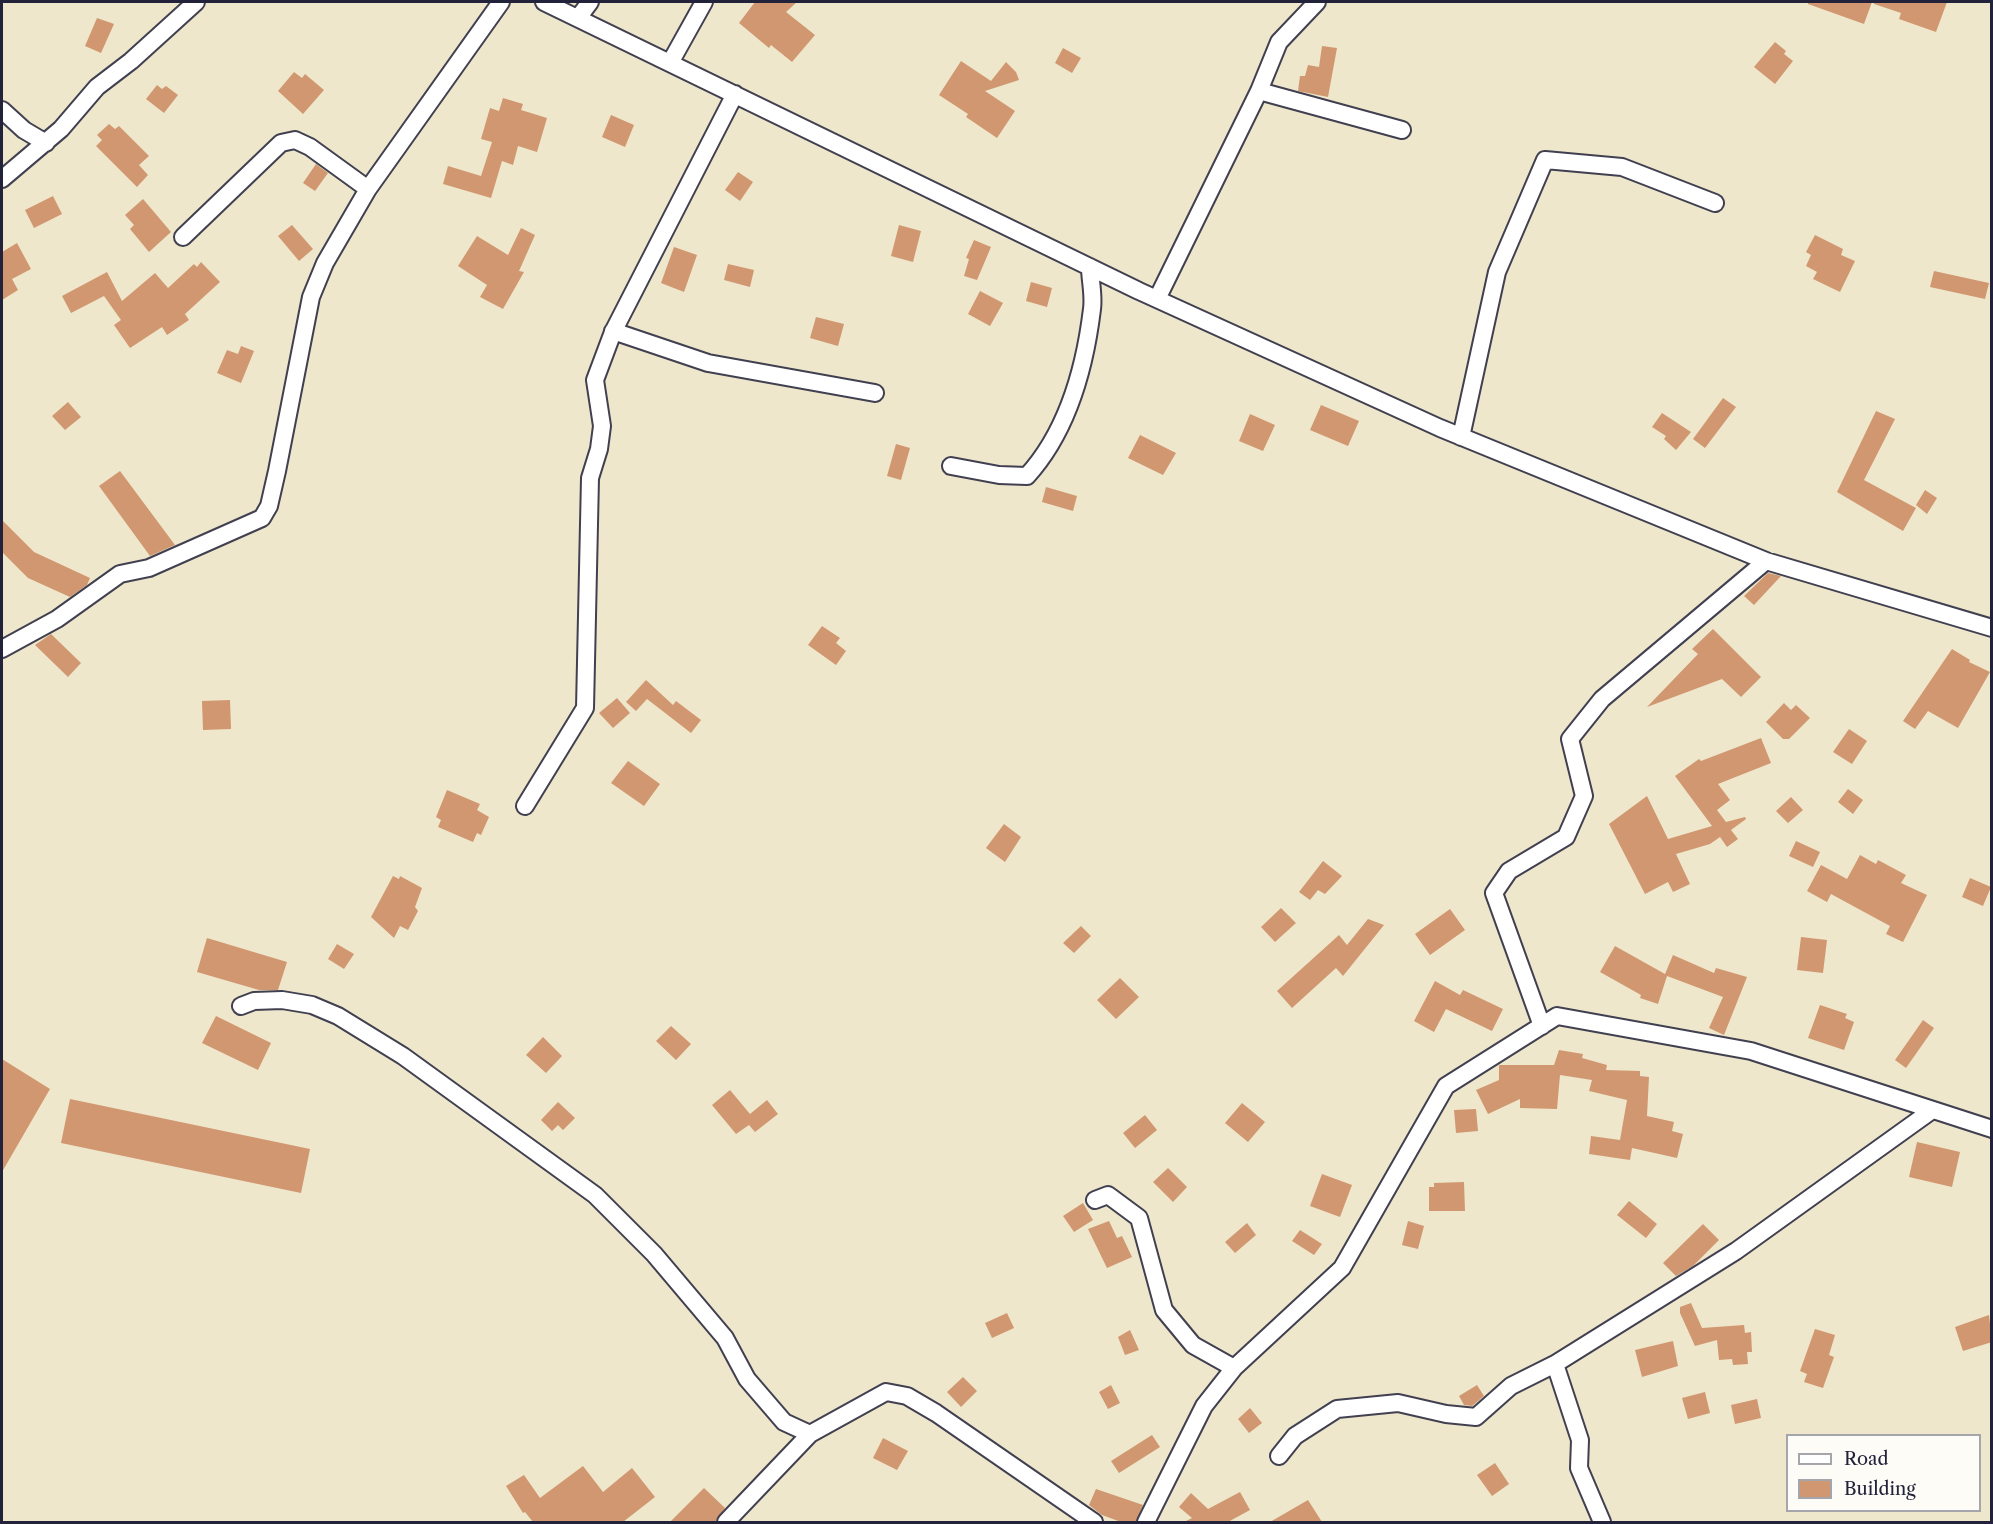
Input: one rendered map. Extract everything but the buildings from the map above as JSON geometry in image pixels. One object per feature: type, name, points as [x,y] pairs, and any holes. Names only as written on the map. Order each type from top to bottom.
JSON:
[{"type":"street","points":[[2,179],[46,143],[97,87],[131,61],[196,2]]},
{"type":"street","points":[[2,649],[57,619],[120,574],[149,568],[262,518],[269,506],[277,471],[311,297],[325,263],[368,189],[501,2]]},
{"type":"street","points":[[544,2],[1089,267],[1461,437],[1766,561],[1992,628]]},
{"type":"street","points":[[578,18],[590,2]]},
{"type":"street","points":[[670,63],[704,2]]},
{"type":"street","points":[[1157,299],[1259,91],[1279,42],[1317,2]]},
{"type":"street","points":[[1259,91],[1402,130]]},
{"type":"street","points":[[525,806],[585,708],[590,478],[599,449],[602,426],[594,380],[613,331],[735,94]]},
{"type":"street","points":[[2,110],[24,130],[46,143]]},
{"type":"street","points":[[183,237],[281,143],[295,140],[310,147],[368,189]]},
{"type":"street","points":[[1461,437],[1497,272],[1545,160],[1622,167],[1715,203]]},
{"type":"street","points":[[951,466],[999,475],[1027,476],[1041,460],[1075,392],[1092,307],[1089,267]]},
{"type":"street","points":[[613,331],[708,363],[875,393]]},
{"type":"street","points":[[1542,1026],[1494,893],[1509,871],[1566,837],[1584,795],[1570,739],[1602,699],[1766,561]]},
{"type":"street","points":[[241,1006],[254,1001],[282,1000],[312,1005],[338,1016],[403,1056],[595,1195],[654,1254],[725,1338],[747,1379],[784,1422],[810,1434]]},
{"type":"street","points":[[1146,1522],[1204,1406],[1234,1368],[1342,1268],[1446,1086],[1557,1016],[1751,1051],[1992,1129]]},
{"type":"street","points":[[1279,1456],[1295,1436],[1337,1409],[1398,1403],[1446,1414],[1476,1417],[1512,1386],[1555,1364],[1736,1251],[1931,1111]]},
{"type":"street","points":[[1095,1200],[1108,1195],[1140,1218],[1164,1310],[1193,1345],[1234,1368]]},
{"type":"street","points":[[1555,1364],[1580,1440],[1579,1468],[1602,1522]]},
{"type":"street","points":[[726,1522],[810,1434],[886,1392],[907,1396],[936,1413],[1094,1522]]}]
